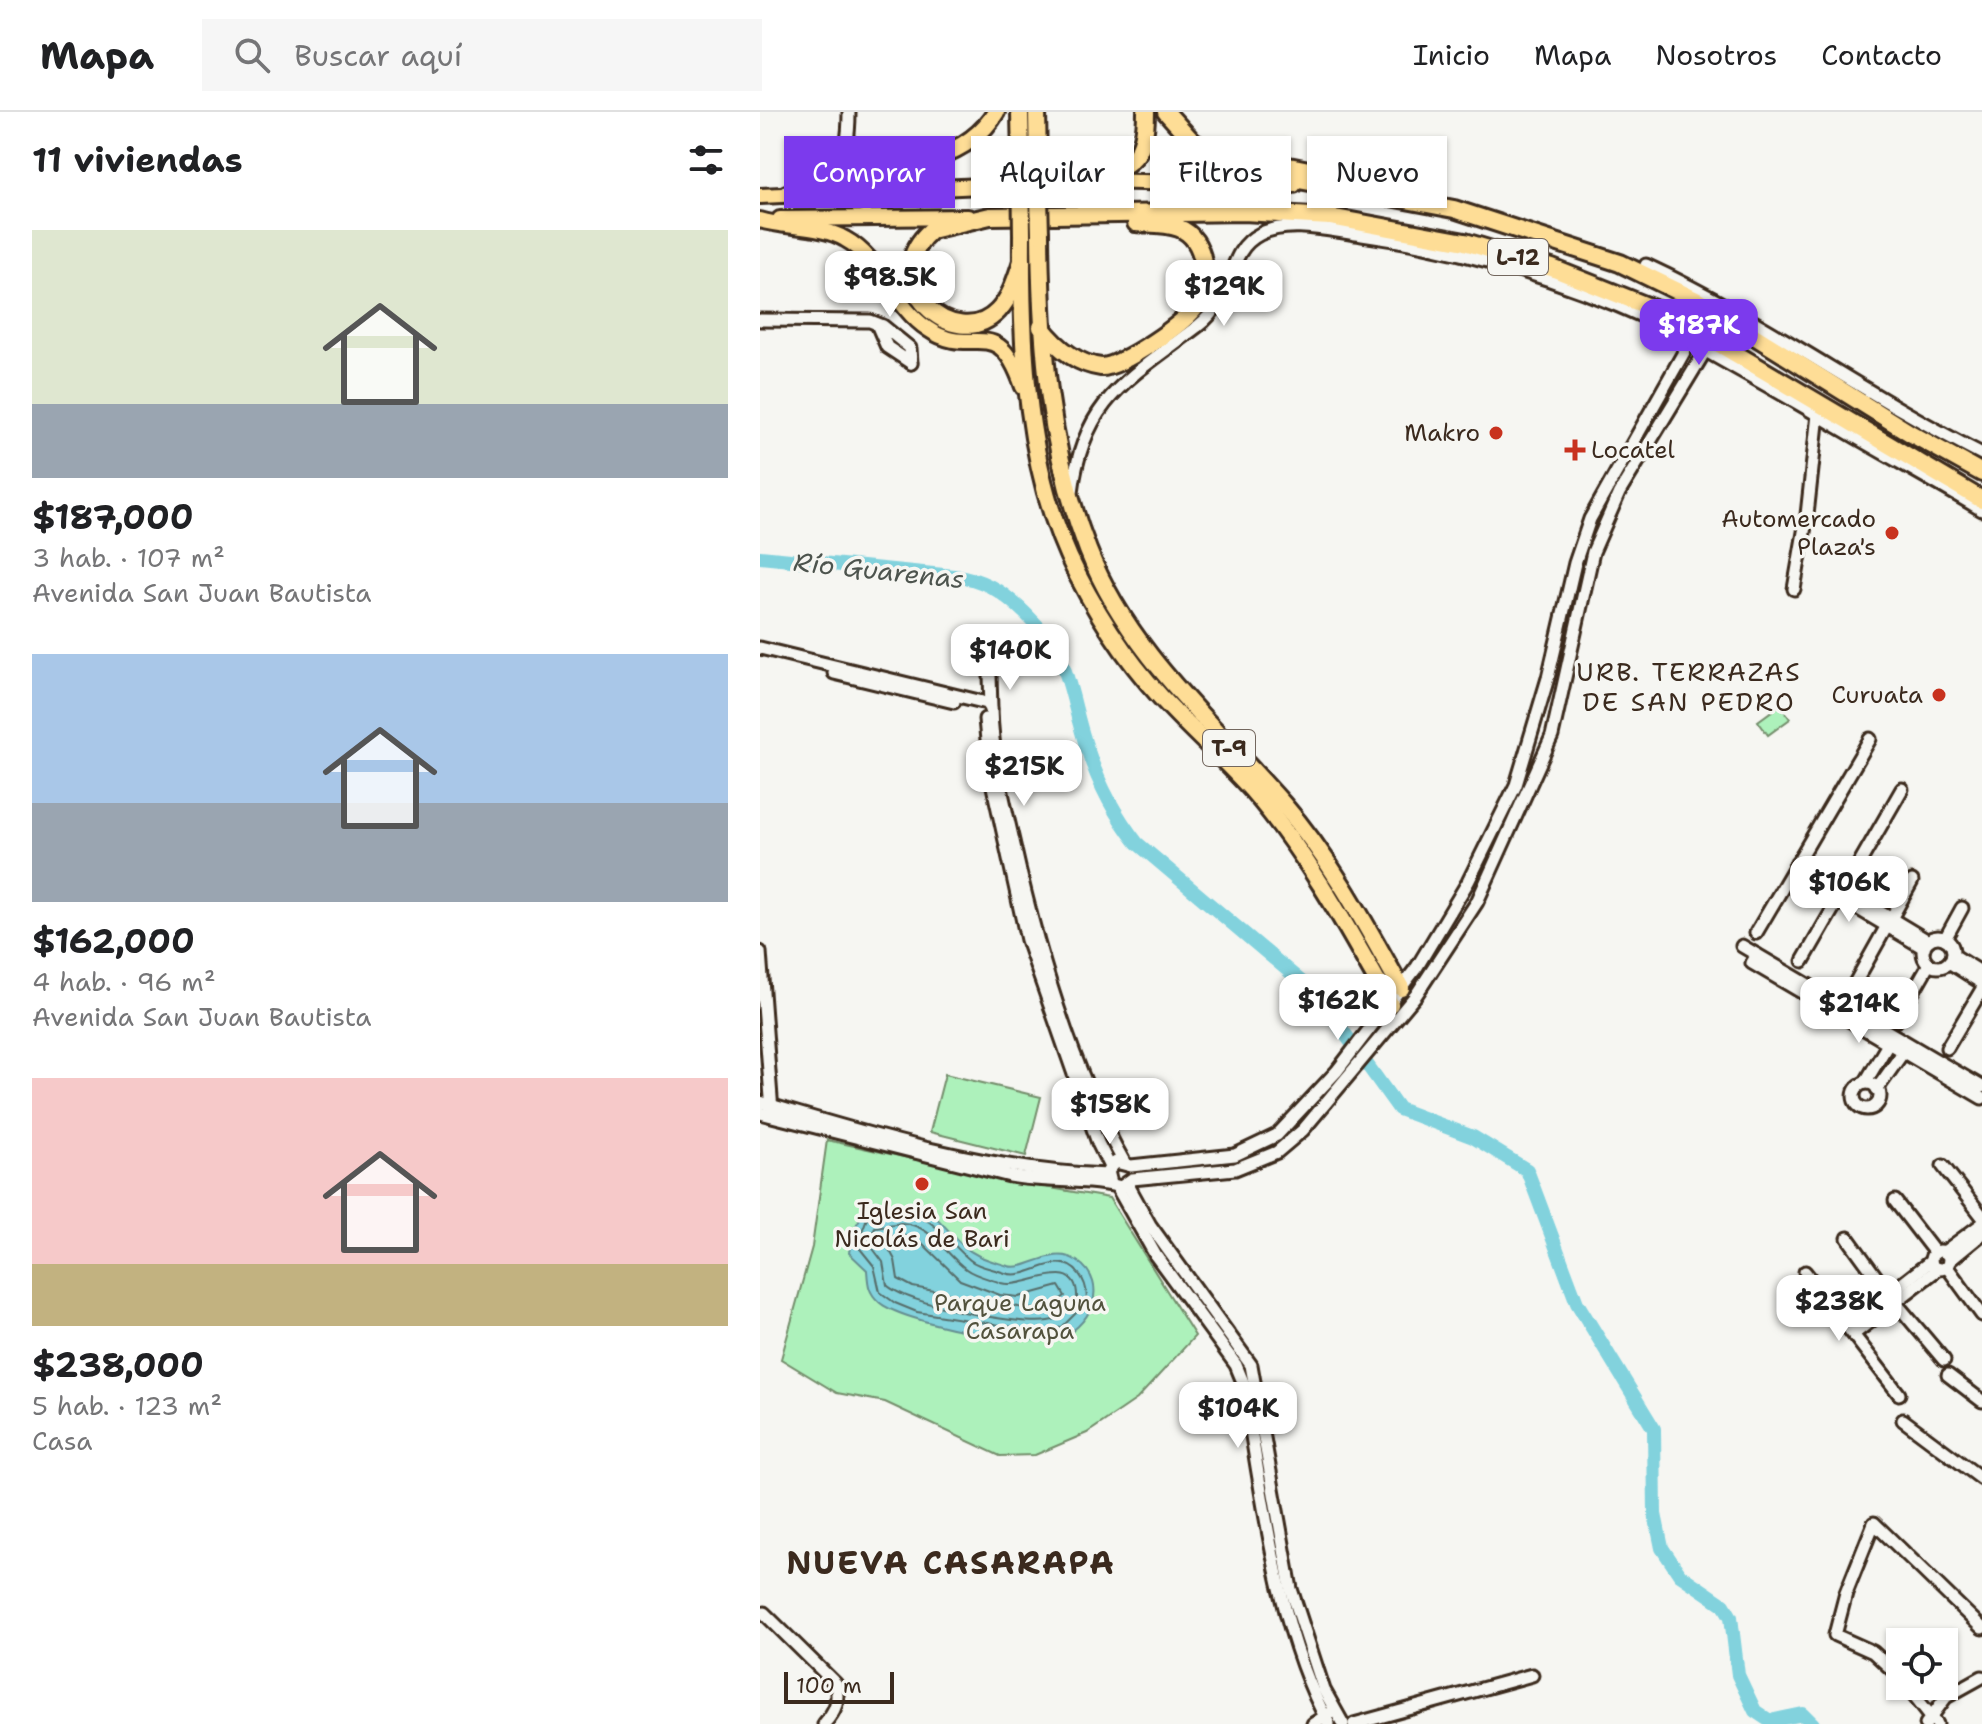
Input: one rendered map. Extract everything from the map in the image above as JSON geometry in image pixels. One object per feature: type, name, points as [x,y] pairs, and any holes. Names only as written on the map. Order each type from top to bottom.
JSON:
[{"type":"highway","points":[[955,151],[987,128],[996,112]]},
{"type":"highway","name":"T-9","points":[[1020,112],[1025,136]]},
{"type":"highway","name":"T-9","points":[[1037,112],[1037,136]]},
{"type":"highway","points":[[1038,133],[1047,112]]},
{"type":"highway","points":[[1134,158],[1141,151],[1146,138],[1146,112]]},
{"type":"highway","points":[[1166,112],[1190,136]]},
{"type":"highway","points":[[1291,164],[1471,204],[1576,236],[1646,265],[1698,301]]},
{"type":"highway","name":"T-9","points":[[1025,208],[1022,261],[1030,405],[1036,454],[1076,573],[1112,633],[1172,710],[1251,788],[1292,840],[1325,886],[1398,1006]]},
{"type":"highway","name":"T-9","points":[[1036,208],[1040,234],[1041,327],[1053,428],[1071,500],[1089,553],[1129,628],[1164,675],[1293,818],[1354,905],[1401,988]]},
{"type":"highway","name":"L-12","points":[[1447,208],[1525,230],[1620,263],[1698,301],[1910,433],[1982,473]]},
{"type":"highway","name":"L-12","points":[[1076,216],[1194,211],[1330,217],[1465,242],[1595,284],[1694,335],[1982,500]]},
{"type":"highway","points":[[1022,261],[1006,300],[984,319],[950,321],[920,301],[912,283],[911,264],[924,237],[942,226],[990,216],[1076,216],[1166,225],[1187,232],[1204,265],[1204,284],[1199,302],[1135,354],[1113,365],[1103,367],[1075,358],[1041,327]]},
{"type":"highway","points":[[1330,217],[1408,242]]},
{"type":"highway","points":[[1523,271],[1595,284]]},
{"type":"highway","points":[[1910,433],[1982,457]]},
{"type":"main road","name":"L-12","points":[[1134,182],[1307,185]]},
{"type":"main road","name":"L-12","points":[[760,196],[971,187]]},
{"type":"main road","points":[[760,220],[990,216]]},
{"type":"main road","points":[[760,220],[836,235],[853,244],[868,258],[911,315],[928,329],[947,339],[983,340],[1003,347],[1015,364],[1030,405]]},
{"type":"street","points":[[848,136],[849,112]]},
{"type":"street","points":[[777,196],[784,193]]},
{"type":"street","points":[[1071,500],[1078,451],[1102,405],[1126,381],[1213,315],[1230,283],[1235,259],[1249,242],[1269,230],[1307,228],[1408,242]]},
{"type":"street","name":"L-12","points":[[1408,242],[1523,271],[1694,335]]},
{"type":"street","points":[[1646,265],[1709,294],[1858,387],[1982,457]]},
{"type":"street","points":[[1127,1164],[1235,1155],[1258,1146],[1288,1125],[1366,1034],[1398,1006],[1401,988],[1442,929],[1516,785],[1548,678],[1575,563],[1590,519],[1694,335],[1715,312]]},
{"type":"street","points":[[760,952],[766,1109],[993,1162],[1058,1174],[1118,1179],[1235,1169],[1261,1159],[1290,1142],[1378,1042],[1398,1006],[1477,902],[1552,736],[1593,552],[1619,493],[1709,344],[1715,312]]},
{"type":"street","points":[[760,320],[877,323]]},
{"type":"street","name":"L-12","points":[[1709,344],[1818,414],[1982,510]]},
{"type":"street","points":[[1794,589],[1807,515],[1818,414]]},
{"type":"street","points":[[760,648],[983,706]]},
{"type":"street","points":[[760,655],[983,706]]},
{"type":"street","points":[[990,675],[983,706],[990,773],[1027,940],[1098,1143],[1156,1256],[1248,1380],[1270,1509],[1294,1616],[1329,1717],[1345,1724],[1532,1675]]},
{"type":"street","points":[[983,706],[1030,920],[1086,1077],[1127,1164]]},
{"type":"street","points":[[1756,933],[1870,739]]},
{"type":"street","points":[[1803,961],[1902,789]]},
{"type":"street","points":[[1795,866],[1926,944],[1945,939],[1962,908]]},
{"type":"street","points":[[1850,992],[1912,881]]},
{"type":"street","points":[[1945,939],[1952,946],[1951,959]]},
{"type":"street","points":[[1897,1020],[1929,964],[1926,944]]},
{"type":"street","points":[[1742,946],[1754,959],[1982,1098]]},
{"type":"street","points":[[1929,964],[1939,967],[1951,959]]},
{"type":"street","points":[[1951,959],[1982,973]]},
{"type":"street","points":[[1951,959],[1982,983]]},
{"type":"street","points":[[1947,1048],[1982,989]]},
{"type":"street","points":[[1895,1043],[1870,1085],[1895,1043]]},
{"type":"street","points":[[1895,1043],[1982,1087]]},
{"type":"street","points":[[1118,1179],[1127,1164]]},
{"type":"street","points":[[1118,1179],[1127,1164]]},
{"type":"street","points":[[1943,1166],[1982,1216]]},
{"type":"street","points":[[1895,1201],[1982,1315]]},
{"type":"street","points":[[1851,1330],[1982,1224]]},
{"type":"street","points":[[1940,1260],[1982,1234]]},
{"type":"street","points":[[1848,1238],[1892,1299],[1944,1360]]},
{"type":"street","points":[[1805,1272],[1899,1394]]},
{"type":"street","points":[[1948,1375],[1982,1401]]},
{"type":"street","points":[[1903,1420],[1982,1479]]},
{"type":"street","points":[[1886,1664],[1873,1652],[1835,1635],[1846,1593],[1874,1523],[1982,1628]]},
{"type":"street","points":[[764,1613],[836,1684],[839,1699],[824,1724]]},
{"type":"street","points":[[1916,1700],[1931,1722],[1946,1697],[1982,1677]]},
{"type":"street","points":[[1313,1724],[1329,1717]]},
{"type":"green space","points":[[1780,705],[1790,719],[1768,735],[1758,721]]},
{"type":"green space","points":[[945,1074],[1041,1097],[1026,1156],[930,1132]]},
{"type":"green space","name":"Parque Laguna Casarapa","points":[[827,1140],[1021,1183],[1109,1198],[1195,1336],[1137,1399],[1087,1433],[1035,1455],[1000,1456],[885,1402],[837,1393],[781,1359],[812,1247]]},
{"type":"water","points":[[901,1204],[927,1211],[968,1250],[1008,1266],[1015,1267],[1059,1255],[1077,1261],[1093,1282],[1092,1306],[1086,1317],[1067,1334],[1040,1340],[964,1331],[891,1310],[873,1295],[867,1270],[849,1253],[852,1233],[864,1211]]},
{"type":"waterway","name":"Río Guarenas","points":[[760,557],[964,577],[990,586],[1005,596],[1042,631],[1062,662],[1097,776],[1115,811],[1137,843],[1304,984],[1325,1006],[1399,1109],[1473,1137],[1527,1170],[1577,1303],[1654,1429],[1655,1514],[1662,1548],[1680,1575],[1724,1605],[1731,1617],[1738,1675],[1755,1711],[1770,1721],[1803,1714],[1813,1724]]},
{"type":"place","name":"Makro","points":[[1496,433]]},
{"type":"place","name":"Locatel","points":[[1575,450]]},
{"type":"place","name":"Automercado Plaza's","points":[[1892,533]]},
{"type":"place","name":"Curuata","points":[[1939,695]]},
{"type":"place","name":"Iglesia San Nicolás de Bari","points":[[922,1184]]},
{"type":"district","name":"URB. TERRAZAS DE SAN PEDRO","points":[[1689,686]]},
{"type":"district","name":"NUEVA CASARAPA","points":[[951,1562]]}]
